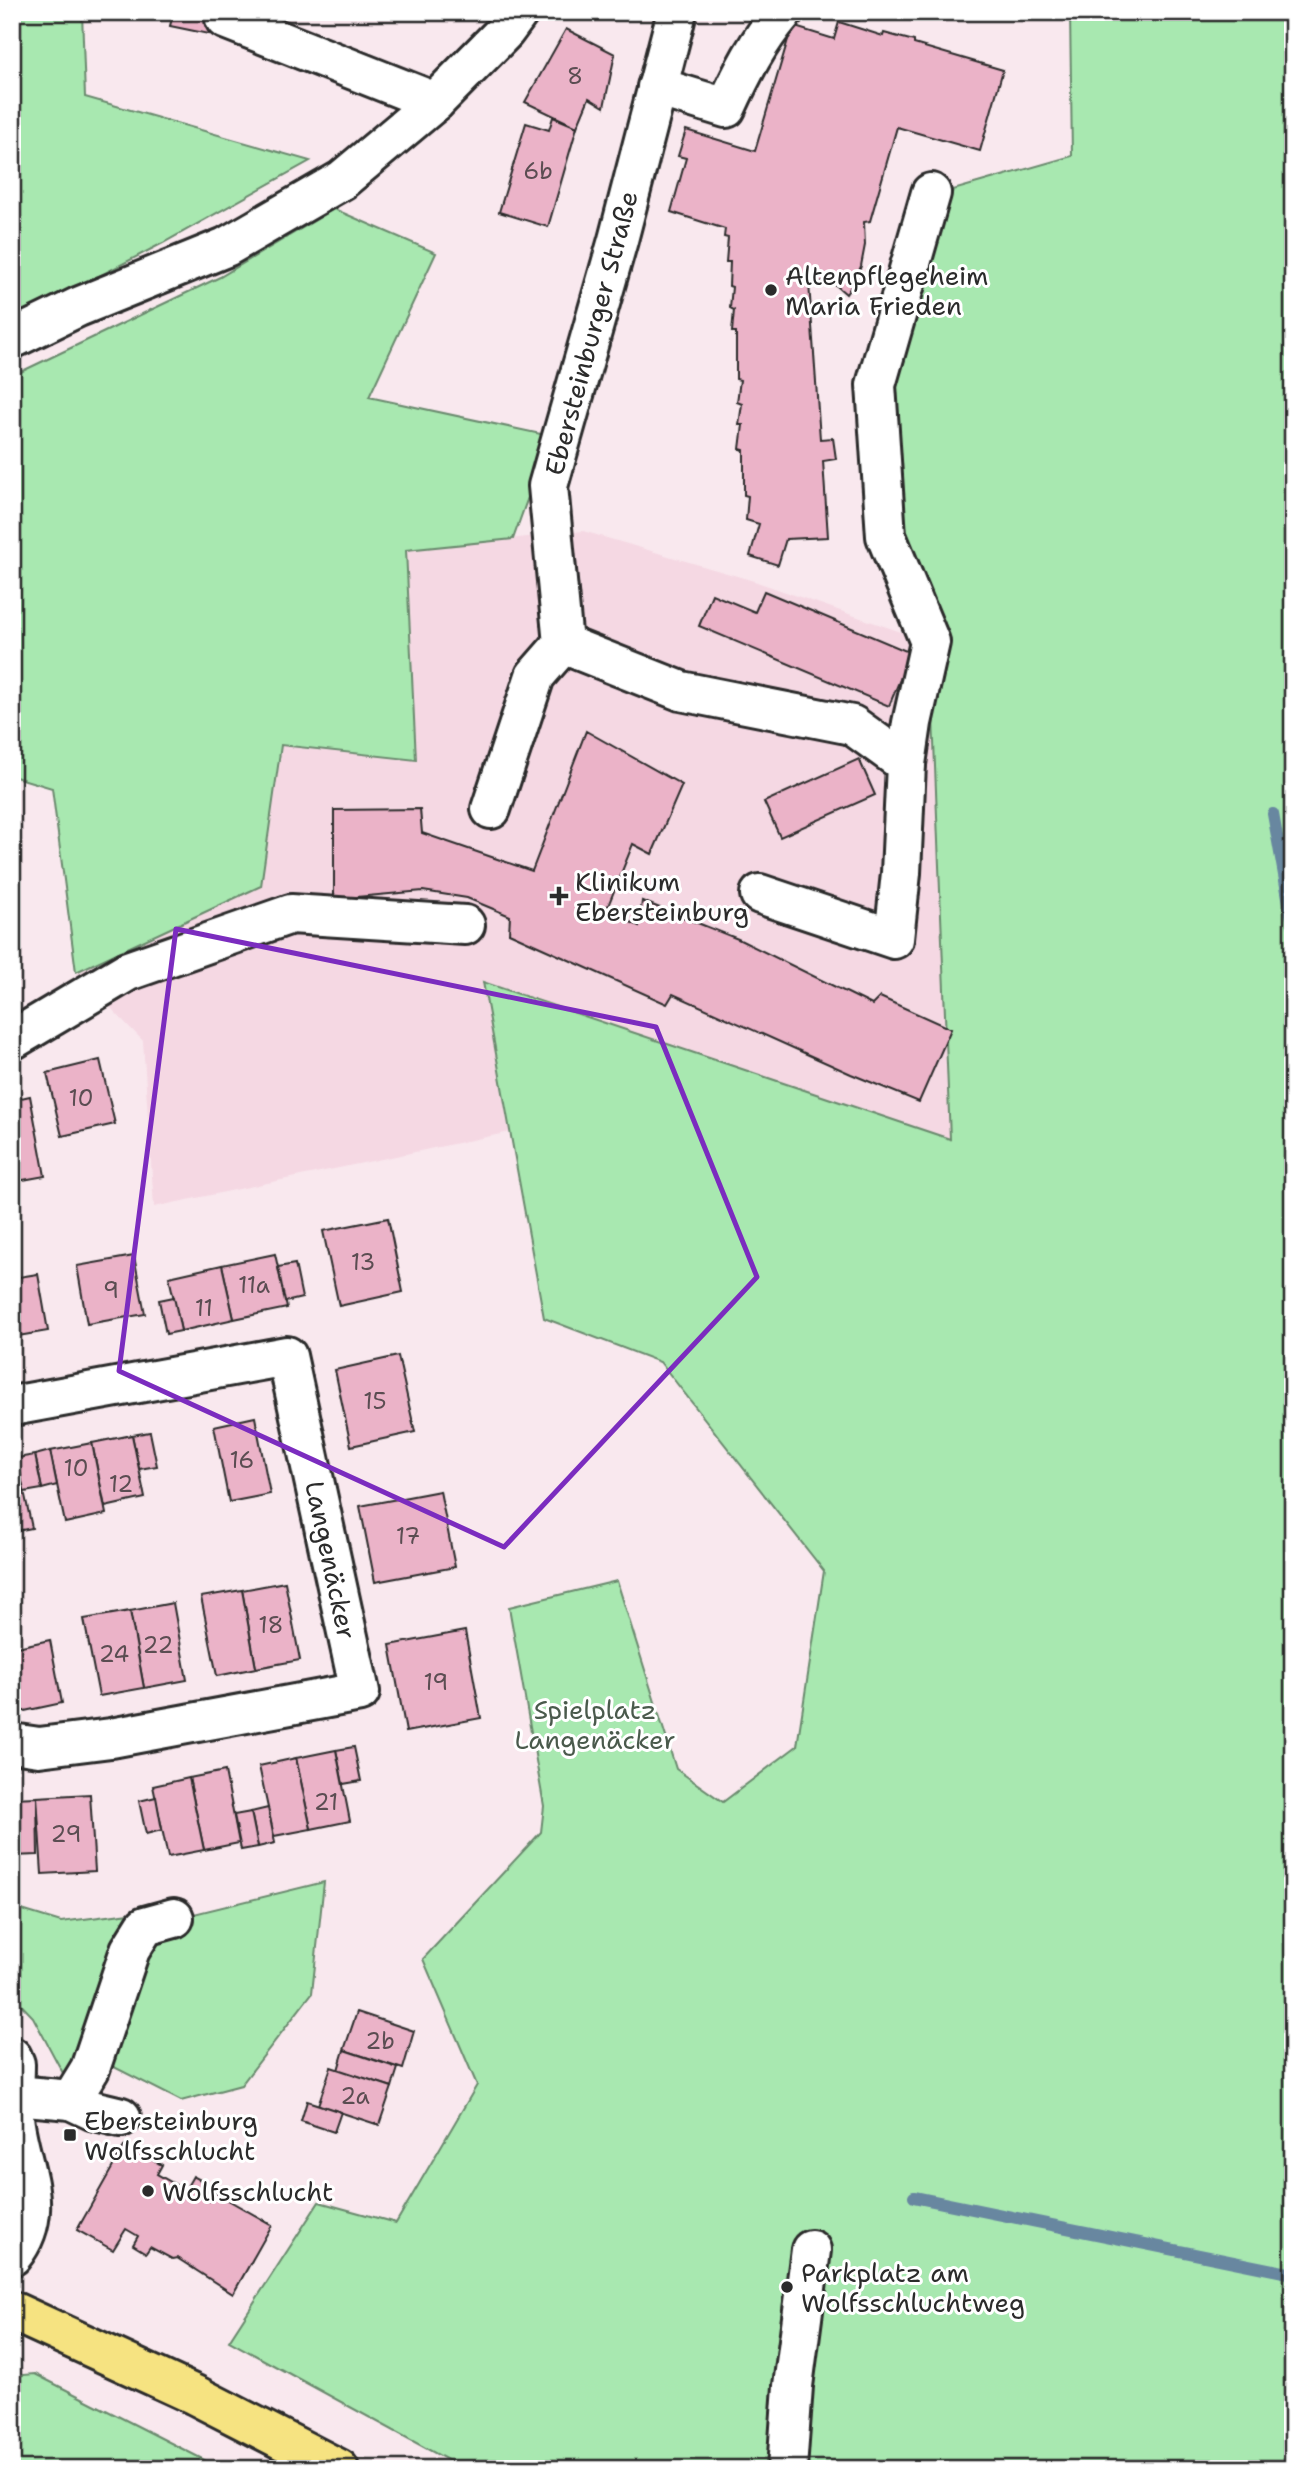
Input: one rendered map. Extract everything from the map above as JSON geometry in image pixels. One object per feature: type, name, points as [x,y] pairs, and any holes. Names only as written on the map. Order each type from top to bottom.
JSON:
[{"type":"main road","points":[[12,2311],[195,2395],[339,2469]]},
{"type":"street","points":[[12,339],[78,307],[226,247],[342,180],[435,102],[505,31],[519,12]]},
{"type":"street","name":"Ebersteinburger Straße","points":[[563,644],[548,486],[618,240],[677,12]]},
{"type":"street","points":[[657,87],[726,107],[753,52],[783,12]]},
{"type":"street","points":[[225,19],[435,102]]},
{"type":"street","points":[[760,894],[894,939],[901,873],[906,764],[930,642],[886,536],[876,385],[931,193]]},
{"type":"street","points":[[491,809],[535,676],[563,644],[681,691],[852,725],[906,764]]},
{"type":"street","points":[[12,1040],[128,971],[291,914],[465,925]]},
{"type":"street","name":"Langenäcker","points":[[12,1406],[287,1356],[360,1692],[111,1738],[39,1747],[12,1743]]},
{"type":"street","points":[[71,2101],[90,2069],[130,1950],[145,1926],[174,1918]]},
{"type":"street","points":[[12,2057],[15,2064],[14,2116],[32,2203],[20,2246],[12,2256]]},
{"type":"street","points":[[14,2116],[71,2101],[92,2110],[121,2117]]},
{"type":"street","points":[[787,2469],[793,2386],[811,2250]]},
{"type":"highlighted area","points":[[176,929],[656,1027],[757,1277],[504,1547],[119,1371]]},
{"type":"shaded area","points":[[583,531],[754,581],[930,642],[950,1139],[484,982],[510,1132],[154,1207],[143,1041],[76,972],[261,886],[281,745],[416,760],[406,550]]},
{"type":"green space","points":[[12,12],[82,12],[85,97],[310,161],[163,243],[12,321]]},
{"type":"green space","name":"Spielplatz Langenäcker","points":[[1070,12],[1293,12],[1293,2469],[464,2469],[229,2341],[319,2202],[396,2223],[477,2085],[423,1959],[541,1832],[544,1806],[509,1607],[617,1581],[676,1769],[723,1802],[797,1746],[824,1571],[660,1362],[544,1318],[483,982],[950,1139],[930,642],[896,487],[890,381],[953,190],[1072,156]]},
{"type":"green space","points":[[334,209],[436,253],[369,397],[550,436],[513,539],[406,550],[416,760],[281,745],[261,886],[76,972],[52,788],[12,776],[12,376],[220,277]]},
{"type":"green space","points":[[324,1882],[312,1993],[241,2085],[181,2101],[110,2065],[145,1926]]},
{"type":"green space","points":[[12,1907],[61,1922],[130,1913],[71,2074],[65,2077],[33,2017],[12,1995]]},
{"type":"green space","points":[[35,2374],[222,2469],[12,2469],[12,2376]]},
{"type":"building","points":[[155,12],[213,12],[209,34],[170,26],[172,18]]},
{"type":"building","name":"Altenpflegeheim Maria Frieden","points":[[839,22],[883,36],[884,33],[914,41],[914,44],[1003,70],[980,151],[897,127],[870,221],[864,222],[865,245],[855,281],[846,294],[831,281],[809,283],[820,439],[833,438],[836,459],[823,461],[828,537],[786,539],[778,565],[750,556],[759,524],[746,520],[748,496],[744,495],[744,450],[740,449],[743,425],[739,425],[742,404],[737,402],[740,380],[736,379],[736,332],[732,332],[734,310],[730,308],[730,262],[726,262],[728,238],[724,237],[725,229],[671,212],[686,158],[678,156],[686,130],[755,151],[792,26],[834,39]]},
{"type":"building","points":[[566,29],[615,54],[604,107],[589,98],[577,127],[525,102]]},
{"type":"building","points":[[553,117],[577,127],[548,227],[499,212],[526,123],[549,130]]},
{"type":"building","points":[[764,591],[911,653],[889,706],[699,626],[712,594],[755,612]]},
{"type":"building","points":[[586,731],[682,785],[652,854],[633,844],[606,911],[639,926],[642,901],[738,939],[872,1005],[880,997],[951,1029],[919,1102],[673,994],[667,1004],[509,933],[510,916],[467,898],[423,891],[334,899],[334,810],[420,809],[422,833],[532,871]]},
{"type":"building","points":[[859,759],[875,795],[780,837],[764,802]]},
{"type":"building","points":[[100,1060],[115,1124],[62,1136],[47,1073]]},
{"type":"building","points":[[30,1096],[45,1176],[12,1182],[12,1100]]},
{"type":"building","points":[[388,1218],[403,1292],[339,1306],[323,1231]]},
{"type":"building","points":[[275,1254],[287,1308],[234,1319],[222,1265]]},
{"type":"building","points":[[134,1256],[145,1314],[87,1324],[77,1266]]},
{"type":"building","points":[[295,1264],[302,1298],[285,1302],[278,1267]]},
{"type":"building","points":[[222,1265],[234,1319],[181,1331],[169,1277]]},
{"type":"building","points":[[38,1274],[48,1331],[12,1337],[12,1278]]},
{"type":"building","points":[[174,1297],[181,1331],[166,1334],[159,1300]]},
{"type":"building","points":[[398,1356],[415,1432],[351,1446],[335,1370]]},
{"type":"building","points":[[255,1417],[270,1494],[229,1502],[214,1426]]},
{"type":"building","points":[[150,1432],[157,1466],[139,1469],[132,1435]]},
{"type":"building","points":[[132,1435],[145,1498],[105,1507],[92,1443]]},
{"type":"building","points":[[92,1443],[106,1514],[65,1523],[50,1451]]},
{"type":"building","points":[[50,1451],[57,1485],[42,1489],[35,1455]]},
{"type":"building","points":[[35,1455],[42,1489],[24,1492],[17,1458]]},
{"type":"building","points":[[17,1458],[32,1528],[12,1532],[12,1459]]},
{"type":"building","points":[[440,1491],[455,1567],[375,1582],[360,1506]]},
{"type":"building","points":[[285,1582],[300,1660],[256,1668],[242,1590]]},
{"type":"building","points":[[242,1590],[256,1668],[217,1676],[201,1597]]},
{"type":"building","points":[[173,1603],[187,1680],[144,1688],[130,1611]]},
{"type":"building","points":[[130,1611],[144,1688],[99,1696],[84,1619]]},
{"type":"building","points":[[465,1631],[481,1718],[406,1732],[390,1645]]},
{"type":"building","points":[[50,1640],[62,1703],[15,1713],[12,1699],[12,1648]]},
{"type":"building","points":[[354,1747],[361,1781],[343,1784],[336,1750]]},
{"type":"building","points":[[336,1750],[350,1821],[311,1829],[296,1758]]},
{"type":"building","points":[[296,1758],[311,1829],[274,1836],[259,1766]]},
{"type":"building","points":[[225,1771],[239,1843],[204,1850],[189,1778]]},
{"type":"building","points":[[189,1778],[204,1850],[168,1857],[153,1786]]},
{"type":"building","points":[[90,1794],[95,1871],[42,1874],[37,1797]]},
{"type":"building","points":[[37,1797],[38,1855],[12,1856],[12,1798]]},
{"type":"building","points":[[156,1797],[162,1830],[146,1834],[139,1801]]},
{"type":"building","points":[[268,1808],[275,1843],[258,1847],[251,1812]]},
{"type":"building","points":[[251,1812],[258,1847],[241,1850],[234,1815]]},
{"type":"building","points":[[357,2012],[414,2031],[403,2069],[344,2050]]},
{"type":"building","points":[[344,2050],[398,2068],[392,2087],[338,2070]]},
{"type":"building","points":[[331,2067],[392,2087],[379,2125],[318,2105]]},
{"type":"building","points":[[307,2101],[341,2112],[334,2132],[301,2121]]},
{"type":"building","points":[[125,2145],[162,2165],[157,2174],[185,2190],[193,2176],[210,2185],[203,2198],[209,2201],[214,2192],[272,2225],[233,2294],[177,2258],[172,2259],[150,2247],[146,2253],[133,2245],[138,2236],[126,2229],[113,2250],[77,2230]]},
{"type":"waterway","points":[[1273,814],[1293,925]]},
{"type":"waterway","points":[[914,2197],[1293,2274]]},
{"type":"place","name":"Altenpflegeheim Maria Frieden","points":[[771,290]]},
{"type":"place","name":"Klinikum Ebersteinburg","points":[[559,896]]},
{"type":"place","name":"Ebersteinburg Wolfsschlucht","points":[[70,2135]]},
{"type":"place","name":"Wolfsschlucht","points":[[148,2191]]},
{"type":"place","name":"Parkplatz am Wolfsschluchtweg","points":[[787,2287]]}]
